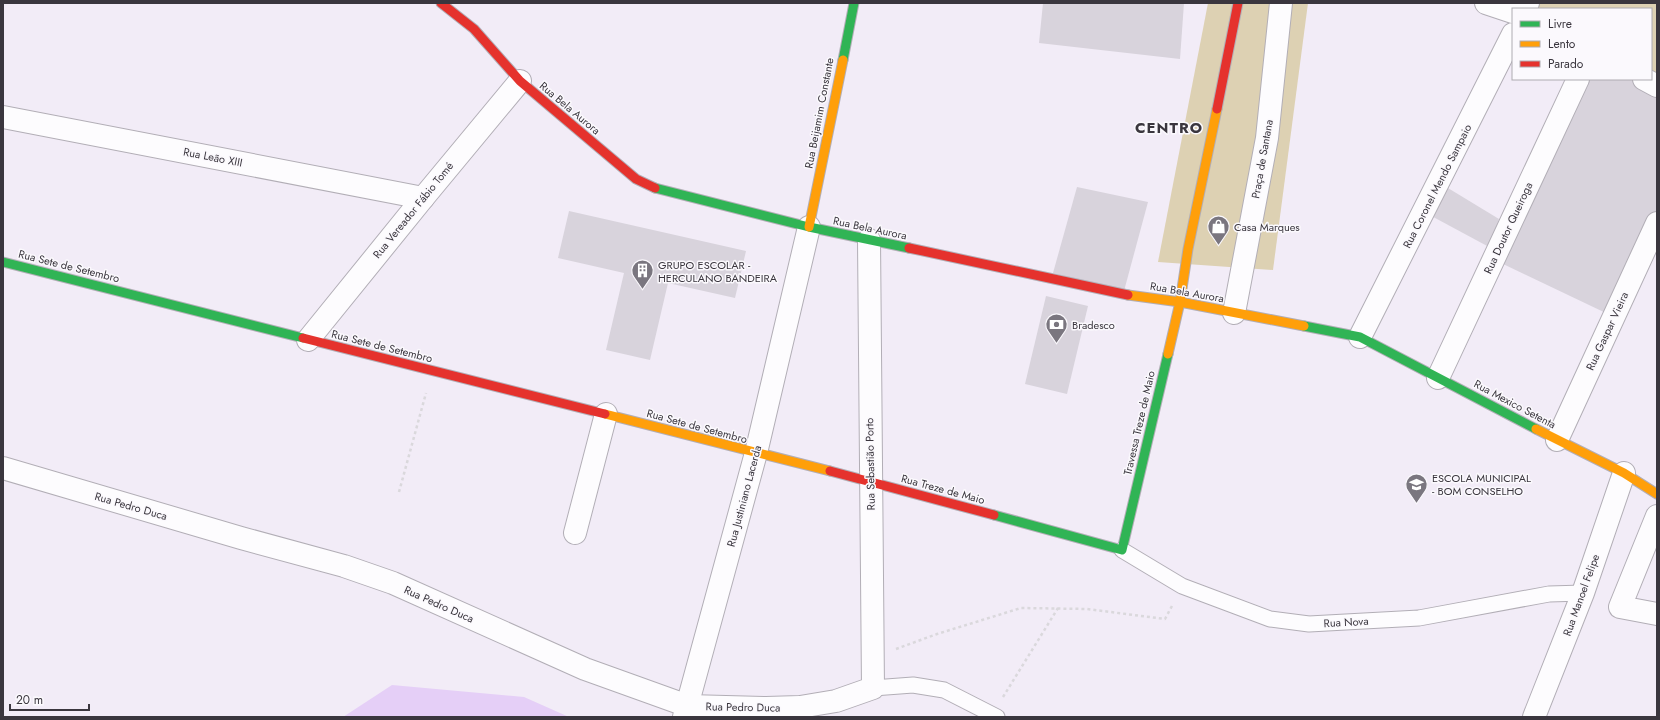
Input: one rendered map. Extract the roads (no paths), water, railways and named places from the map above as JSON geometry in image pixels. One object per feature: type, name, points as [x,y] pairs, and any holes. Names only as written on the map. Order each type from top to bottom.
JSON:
[{"type":"street","name":"Rua Bela Aurora","points":[[441,3],[474,30],[520,82],[636,179],[659,190],[809,227],[1116,293],[1180,302],[1360,338]]},
{"type":"street","name":"Rua Beijamim Constante","points":[[809,227],[854,3]]},
{"type":"street","points":[[1180,302],[1188,249],[1238,3]]},
{"type":"street","name":"Praça de Santana","points":[[1234,313],[1267,138],[1281,3]]},
{"type":"street","points":[[1486,3],[1512,12]]},
{"type":"street","name":"Rua Coronel Mendo Sampaio","points":[[1360,338],[1512,36]]},
{"type":"street","name":"Rua Doutor Queiroga","points":[[1438,378],[1578,80]]},
{"type":"street","points":[[1646,80],[1657,86]]},
{"type":"street","name":"Rua Vereador Fábio Tomé","points":[[308,340],[423,198],[520,82]]},
{"type":"street","name":"Rua Leão XIII","points":[[3,117],[423,198]]},
{"type":"street","name":"Rua Gaspar Vieira","points":[[1557,440],[1657,223]]},
{"type":"street","name":"Rua Justiniano Lacerda","points":[[686,711],[756,453],[809,227]]},
{"type":"street","name":"Rua Sebastião Porto","points":[[869,240],[873,688]]},
{"type":"street","name":"Rua Sete de Setembro","points":[[3,262],[756,453]]},
{"type":"street","name":"Travessa Treze de Maio","points":[[1122,550],[1180,302]]},
{"type":"street","name":"Rua Mexico Setenta","points":[[1360,338],[1624,473],[1657,494]]},
{"type":"street","points":[[575,533],[606,414]]},
{"type":"street","name":"Rua Treze de Maio","points":[[756,453],[870,481],[1122,550]]},
{"type":"street","name":"Rua Pedro Duca","points":[[3,468],[234,536],[344,566],[393,583],[585,669],[686,711],[800,707],[836,701],[873,688]]},
{"type":"street","name":"Rua Manoel Felipe","points":[[1534,717],[1583,593],[1624,473]]},
{"type":"street","points":[[1657,516],[1620,607],[1657,614]]},
{"type":"lane","name":"Rua Nova","points":[[1122,550],[1182,586],[1270,619],[1309,624],[1418,618],[1548,594],[1583,593]]},
{"type":"lane","points":[[873,688],[913,685],[944,690],[994,716]]},
{"type":"place","name":"Casa Marques","points":[[1218,246]]},
{"type":"place","name":"GRUPO ESCOLAR - HERCULANO BANDEIRA","points":[[643,290]]},
{"type":"place","name":"Bradesco","points":[[1056,344]]},
{"type":"place","name":"ESCOLA MUNICIPAL - BOM CONSELHO","points":[[1416,504]]},
{"type":"district","name":"CENTRO","points":[[1169,128]]}]
